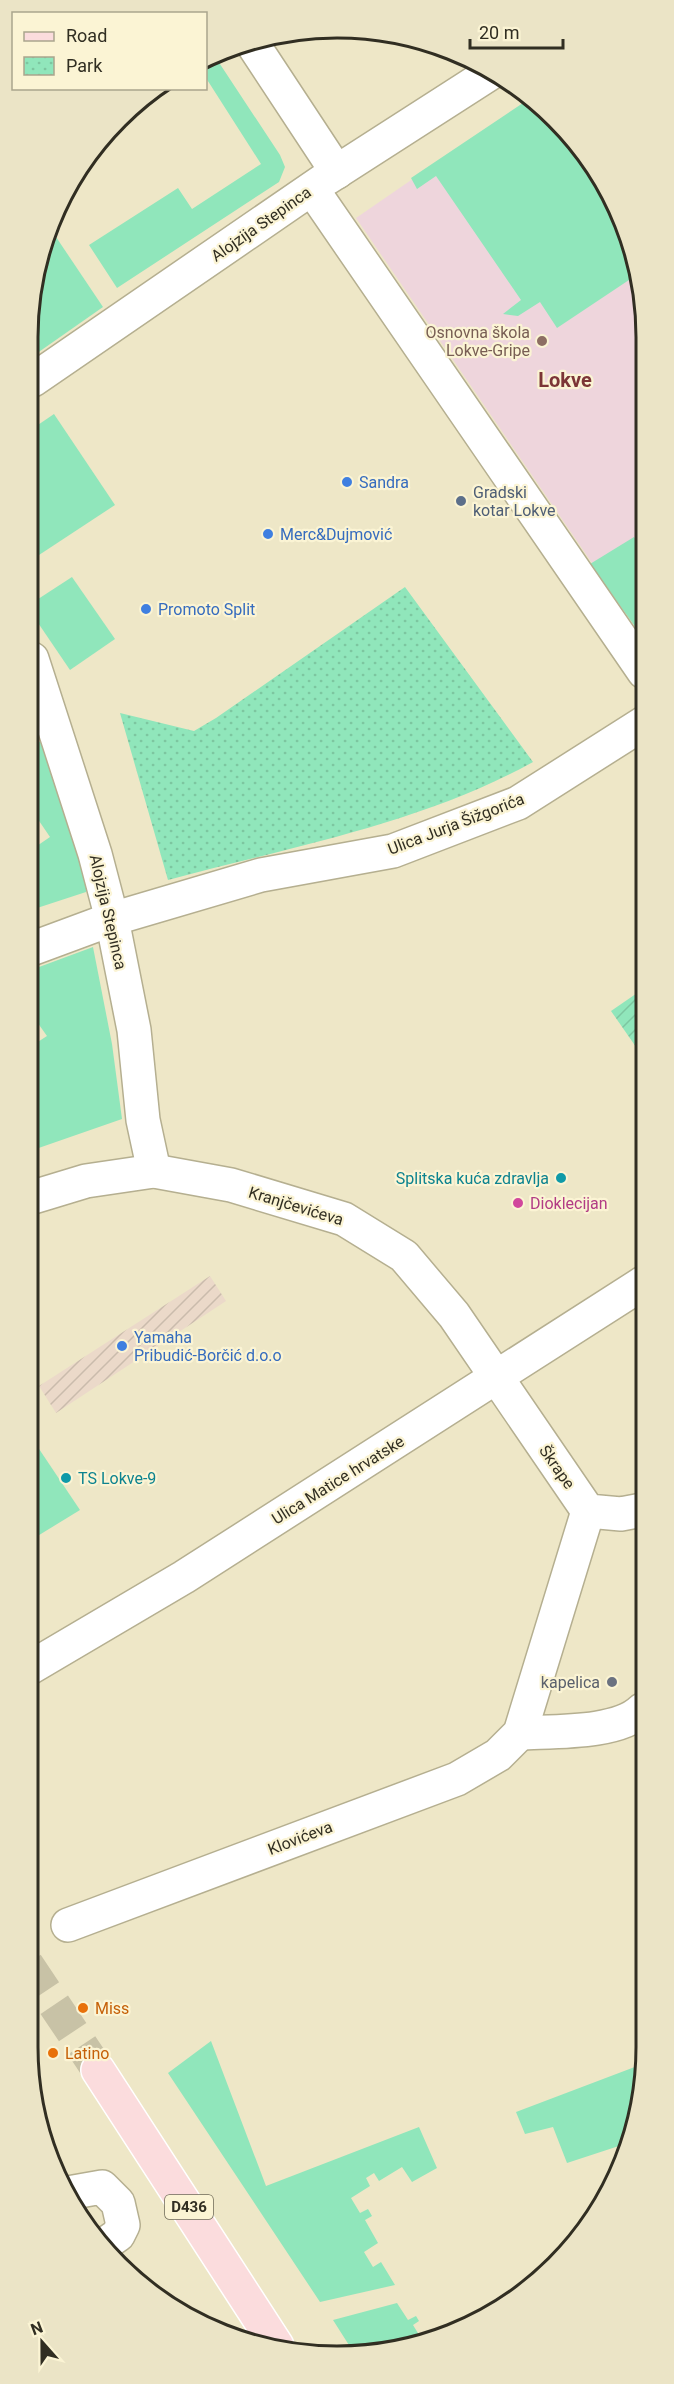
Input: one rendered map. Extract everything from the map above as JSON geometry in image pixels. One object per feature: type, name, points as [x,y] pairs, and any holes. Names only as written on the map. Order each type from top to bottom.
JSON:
[{"type":"main road","name":"D436","points":[[98,2070],[273,2339]]},
{"type":"street","points":[[255,49],[324,181],[636,660]]},
{"type":"street","name":"Alojzija Stepinca","points":[[38,377],[324,181],[485,77]]},
{"type":"street","name":"Alojzija Stepinca","points":[[38,678],[95,854],[112,920],[134,1030],[143,1120],[154,1171]]},
{"type":"street","name":"Ulica Jurja Šižgorića","points":[[38,946],[112,920],[261,875],[393,851],[518,803],[636,728]]},
{"type":"street","name":"Kranjčevićeva","points":[[38,1196],[86,1181],[154,1171],[231,1185],[344,1219],[404,1256],[454,1315],[497,1378]]},
{"type":"street","name":"Ulica Matice hrvatske","points":[[38,1663],[184,1577],[636,1288]]},
{"type":"street","name":"Škrape","points":[[497,1378],[588,1511]]},
{"type":"street","points":[[588,1511],[621,1514],[636,1511]]},
{"type":"street","name":"Klovićeva","points":[[68,1925],[458,1779],[498,1755],[520,1733],[588,1511]]},
{"type":"street","points":[[520,1733],[596,1728],[620,1722],[636,1713]]},
{"type":"street","points":[[75,2192],[102,2187],[118,2203],[123,2214],[123,2225],[118,2235],[109,2241]]},
{"type":"shaded area","name":"Osnovna škola Lokve-Gripe","points":[[523,103],[549,125],[586,171],[614,222],[626,259],[634,298],[636,317],[636,627],[356,218]]},
{"type":"shaded area","points":[[210,1276],[226,1301],[56,1413],[39,1386]]},
{"type":"green space","points":[[218,62],[280,155],[285,167],[279,182],[117,288],[89,245],[178,188],[192,209],[261,164],[207,80],[207,67]]},
{"type":"green space","points":[[523,103],[549,125],[575,155],[596,187],[614,222],[631,279],[557,328],[540,302],[518,316],[503,314],[521,300],[436,176],[417,189],[411,178]]},
{"type":"green space","points":[[55,236],[103,307],[38,352],[40,298]]},
{"type":"green space","points":[[54,414],[115,505],[39,555],[38,553],[38,425]]},
{"type":"green space","points":[[634,537],[636,540],[636,628],[590,564]]},
{"type":"green space","points":[[72,577],[115,639],[70,670],[38,623],[38,599]]},
{"type":"green space","points":[[405,587],[533,762],[490,784],[400,818],[308,845],[168,880],[120,713],[194,731]]},
{"type":"green space","points":[[38,741],[49,744],[87,863],[86,892],[38,908],[38,845],[50,837],[38,819]]},
{"type":"green space","points":[[93,947],[112,1044],[122,1119],[38,1148],[38,1042],[47,1036],[38,1023],[38,967]]},
{"type":"green space","points":[[636,994],[636,1047],[611,1011]]},
{"type":"green space","points":[[38,1447],[80,1510],[38,1536]]},
{"type":"green space","points":[[211,2041],[266,2186],[419,2127],[437,2168],[412,2182],[402,2167],[379,2181],[374,2173],[366,2178],[370,2186],[351,2198],[360,2213],[368,2209],[372,2216],[365,2220],[378,2243],[364,2252],[373,2267],[381,2262],[395,2285],[320,2302],[168,2073]]},
{"type":"green space","points":[[636,2067],[631,2105],[620,2146],[567,2163],[553,2127],[525,2134],[516,2112]]},
{"type":"green space","points":[[397,2303],[408,2320],[416,2316],[419,2321],[413,2325],[419,2335],[395,2341],[350,2346],[333,2320]]},
{"type":"tunnel","points":[[38,1980],[98,2070]]},
{"type":"place","name":"Osnovna škola Lokve-Gripe","points":[[542,341]]},
{"type":"place","name":"Sandra","points":[[347,482]]},
{"type":"place","name":"Gradski kotar Lokve","points":[[461,501]]},
{"type":"place","name":"Merc&Dujmović","points":[[268,534]]},
{"type":"place","name":"Promoto Split","points":[[146,609]]},
{"type":"place","name":"Splitska kuća zdravlja","points":[[561,1178]]},
{"type":"place","name":"Dioklecijan","points":[[518,1203]]},
{"type":"place","name":"Yamaha Pribudić-Borčić d.o.o","points":[[122,1346]]},
{"type":"place","name":"TS Lokve-9","points":[[66,1478]]},
{"type":"place","name":"kapelica","points":[[612,1682]]},
{"type":"place","name":"Miss","points":[[83,2008]]},
{"type":"place","name":"Latino","points":[[53,2053]]},
{"type":"district","name":"Lokve","points":[[565,380]]}]
